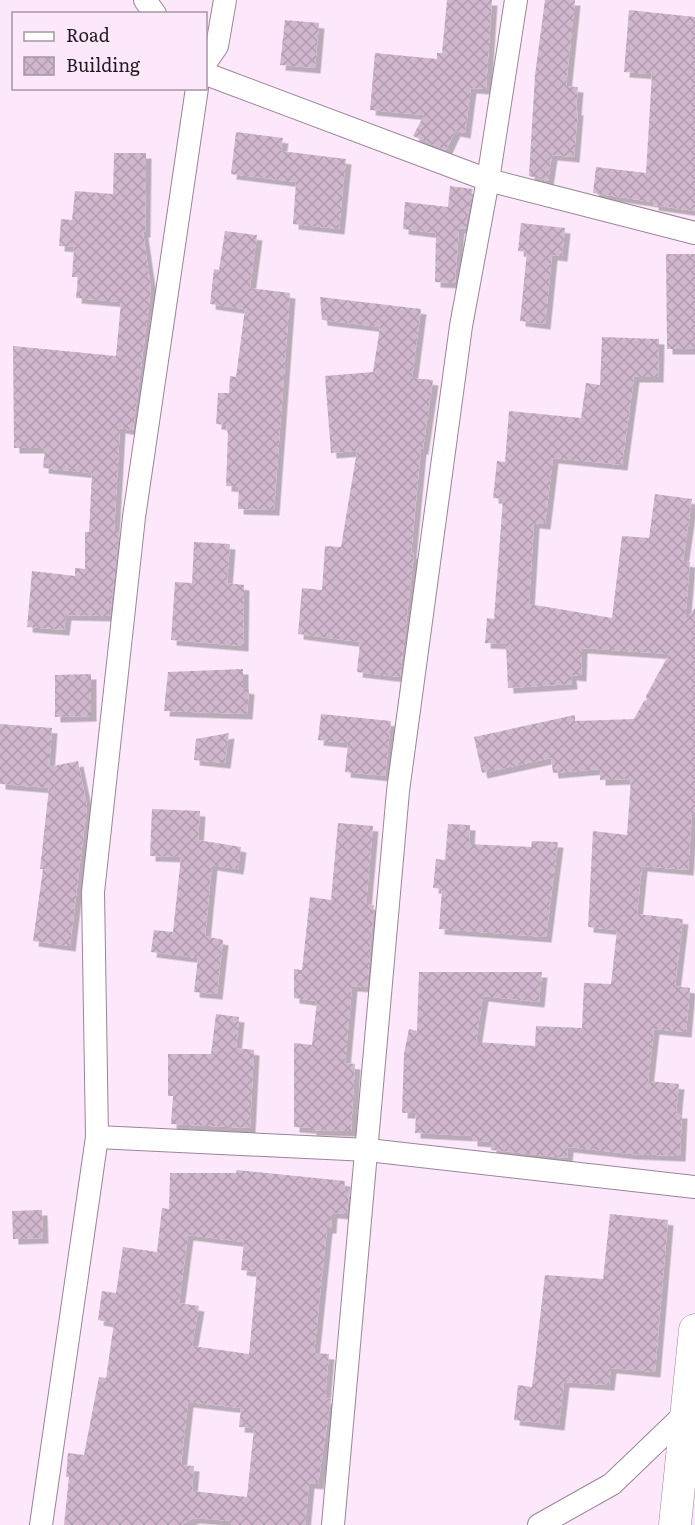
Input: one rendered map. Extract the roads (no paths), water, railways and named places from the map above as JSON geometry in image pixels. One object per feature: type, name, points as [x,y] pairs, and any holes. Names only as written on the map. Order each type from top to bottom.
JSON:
[{"type":"main road","points":[[675,1525],[695,1330]]},
{"type":"street","points":[[207,61],[217,46],[225,0]]},
{"type":"street","points":[[333,1525],[398,791],[461,326],[488,180],[516,0]]},
{"type":"street","points":[[207,74],[488,180],[695,233]]},
{"type":"street","points":[[41,1525],[97,1137],[93,892],[134,517],[196,90]]},
{"type":"street","points":[[97,1137],[368,1150],[695,1187]]},
{"type":"street","points":[[539,1525],[612,1484],[687,1412]]}]
